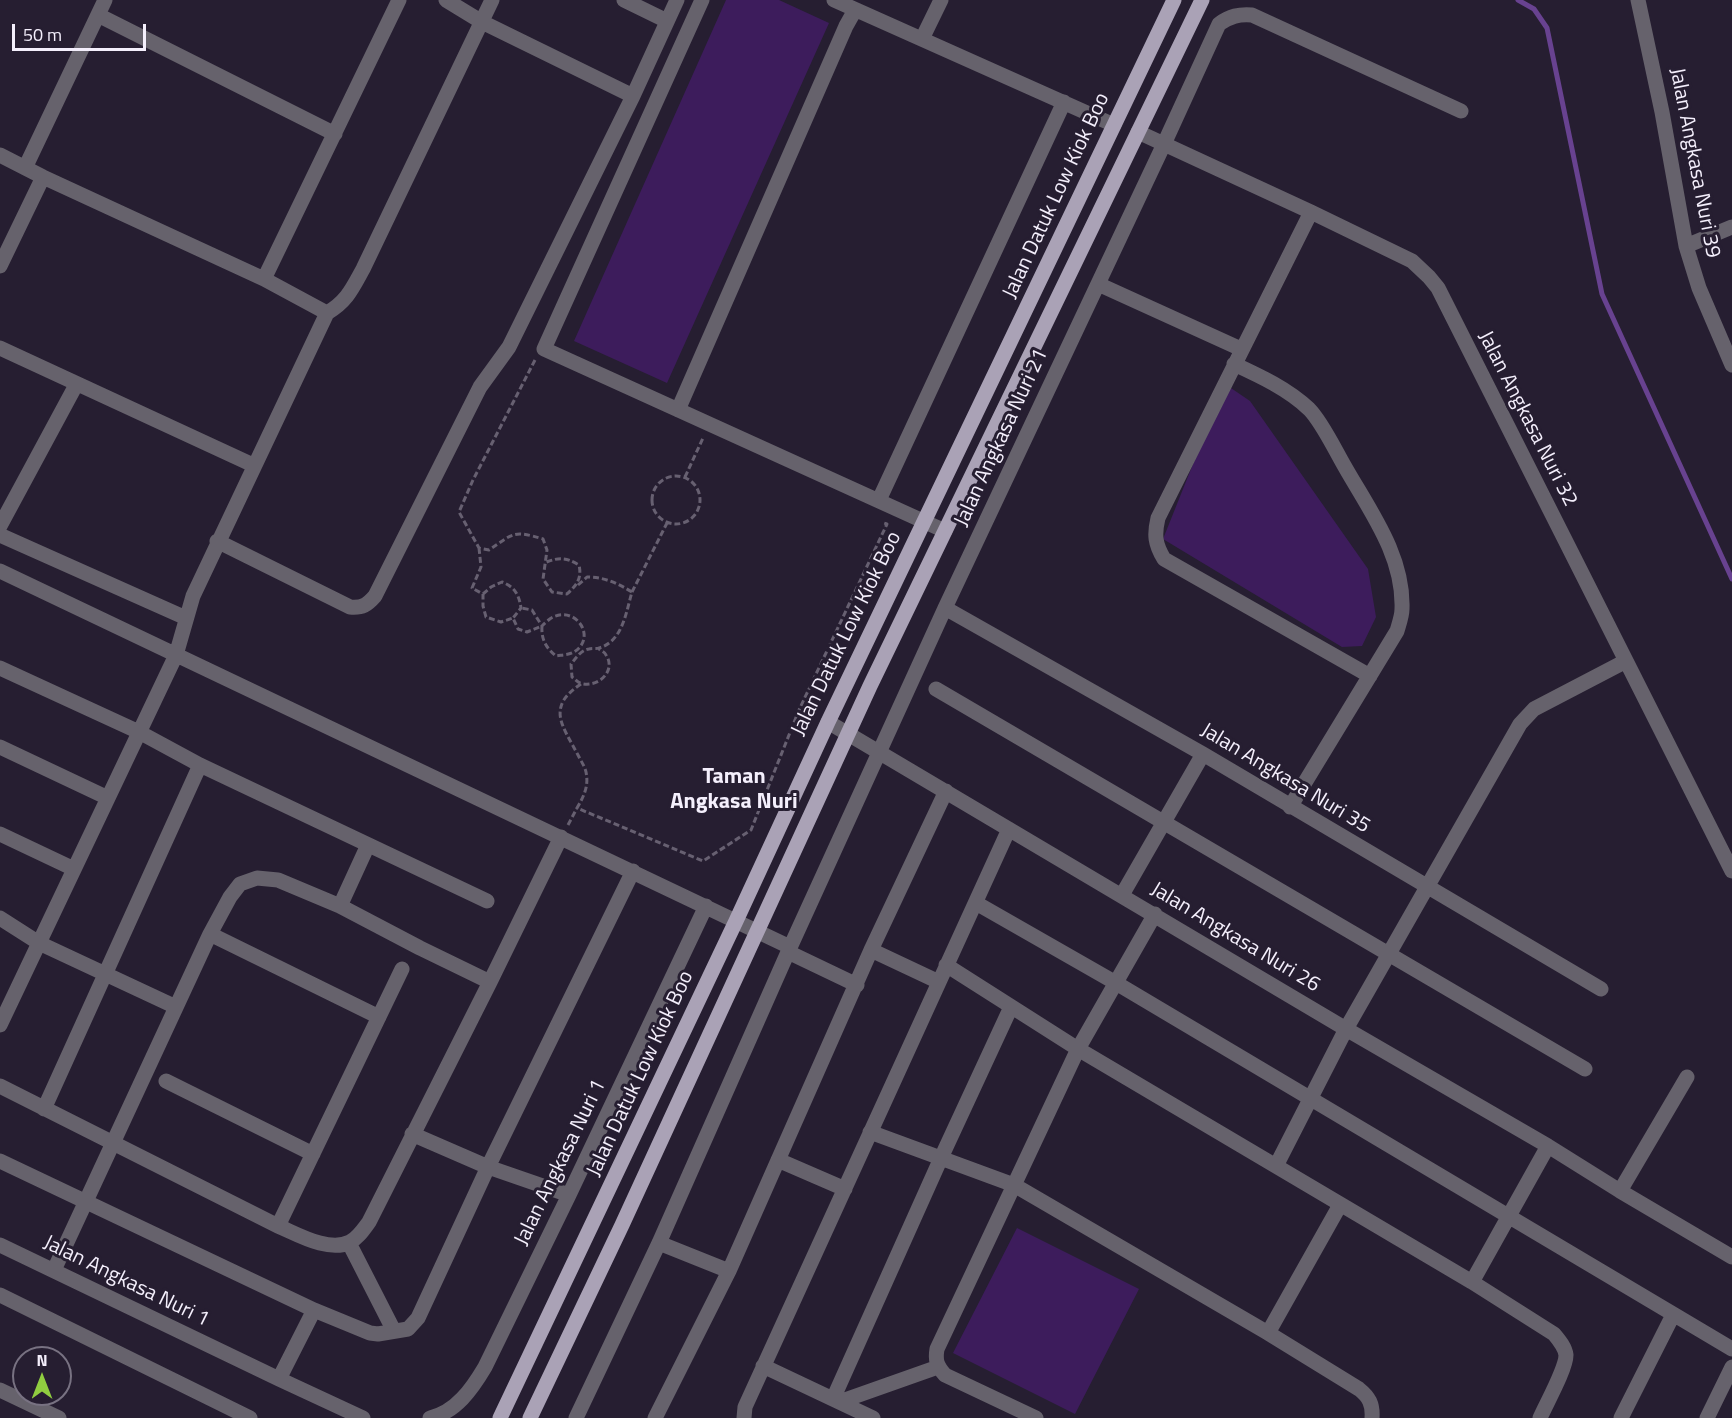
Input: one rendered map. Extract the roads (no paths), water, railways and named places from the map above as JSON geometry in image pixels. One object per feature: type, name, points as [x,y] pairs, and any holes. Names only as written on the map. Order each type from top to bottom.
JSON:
[{"type":"main road","name":"Jalan Datuk Low Kiok Boo","points":[[500,1418],[828,722],[1174,0]]},
{"type":"main road","name":"Jalan Datuk Low Kiok Boo","points":[[530,1418],[622,1225],[848,734],[1202,0]]},
{"type":"street","points":[[25,168],[105,0]]},
{"type":"street","points":[[264,279],[399,0]]},
{"type":"street","points":[[446,0],[482,22],[633,96]]},
{"type":"street","points":[[0,1025],[176,655],[192,596],[217,541],[327,313],[339,306],[350,294],[492,0]]},
{"type":"street","points":[[624,0],[667,21]]},
{"type":"street","points":[[217,541],[350,607],[361,608],[375,596],[480,387],[509,347],[633,96],[677,0]]},
{"type":"street","points":[[702,0],[544,349],[945,531]]},
{"type":"street","points":[[834,0],[1114,124]]},
{"type":"street","points":[[922,39],[941,0]]},
{"type":"street","name":"Jalan Angkasa Nuri 39","points":[[1638,0],[1662,112],[1686,246],[1699,288],[1732,365]]},
{"type":"street","points":[[678,410],[855,10]]},
{"type":"street","name":"Jalan Angkasa Nuri 21","points":[[576,1418],[659,1243],[945,608],[1219,24],[1241,14],[1252,15],[1461,111]]},
{"type":"street","points":[[98,15],[335,134]]},
{"type":"street","points":[[879,500],[1064,102]]},
{"type":"street","name":"Jalan Angkasa Nuri 32","points":[[1138,132],[1412,261],[1430,277],[1438,288],[1732,871]]},
{"type":"street","points":[[0,155],[264,279],[327,313]]},
{"type":"street","points":[[0,266],[43,177]]},
{"type":"street","points":[[1311,212],[1158,518],[1155,542],[1164,559],[1370,676]]},
{"type":"street","points":[[1686,246],[1732,227]]},
{"type":"street","points":[[1098,284],[1241,349]]},
{"type":"street","points":[[0,348],[254,465]]},
{"type":"street","points":[[1234,364],[1287,392],[1310,409],[1388,541],[1401,585],[1402,610],[1397,632],[1290,807]]},
{"type":"street","points":[[0,526],[76,384]]},
{"type":"street","points":[[0,535],[186,618]]},
{"type":"street","points":[[0,571],[758,931],[789,950],[857,985]]},
{"type":"street","name":"Jalan Angkasa Nuri 35","points":[[945,608],[1203,754],[1601,989]]},
{"type":"street","points":[[1276,1166],[1347,1029],[1520,724],[1534,709],[1626,661]]},
{"type":"street","points":[[0,668],[139,732],[200,765],[487,901]]},
{"type":"street","points":[[936,689],[1585,1070]]},
{"type":"street","name":"Jalan Angkasa Nuri 26","points":[[828,722],[1548,1146],[1732,1257]]},
{"type":"street","points":[[0,747],[108,798]]},
{"type":"street","points":[[1122,895],[1203,754]]},
{"type":"street","points":[[44,1109],[200,765]]},
{"type":"street","points":[[655,1418],[729,1270],[871,950],[946,791]]},
{"type":"street","points":[[744,1418],[745,1407],[763,1366],[1009,829]]},
{"type":"street","points":[[0,834],[74,869]]},
{"type":"street","points":[[0,1086],[278,1226],[316,1242],[334,1245],[349,1243],[361,1234],[369,1222],[561,837]]},
{"type":"street","points":[[340,906],[368,845]]},
{"type":"street","points":[[0,1161],[314,1310],[369,1333],[378,1334],[408,1329],[418,1318],[488,1167],[633,871]]},
{"type":"street","points":[[54,1270],[210,934],[230,897],[240,884],[257,878],[279,880],[340,906],[490,982]]},
{"type":"street","points":[[976,903],[1116,982],[1732,1349]]},
{"type":"street","name":"Jalan Angkasa Nuri 1","points":[[430,1418],[456,1405],[472,1388],[485,1367],[569,1196],[706,906]]},
{"type":"street","points":[[1036,1418],[945,1375],[935,1359],[937,1349],[1078,1049],[1155,914]]},
{"type":"street","points":[[0,918],[39,944],[176,1007]]},
{"type":"street","points":[[210,934],[379,1017]]},
{"type":"street","points":[[871,950],[939,982]]},
{"type":"street","points":[[946,965],[1078,1049],[1472,1282],[1554,1334],[1566,1354],[1540,1418]]},
{"type":"street","points":[[278,1226],[402,969]]},
{"type":"street","points":[[836,1401],[941,1158],[1011,1007]]},
{"type":"street","points":[[1620,1191],[1686,1077]]},
{"type":"street","points":[[166,1081],[313,1154]]},
{"type":"street","points":[[870,1132],[1014,1185],[1268,1333],[1359,1389],[1369,1397],[1373,1407],[1372,1418]]},
{"type":"street","points":[[412,1134],[488,1167],[569,1196]]},
{"type":"street","points":[[1472,1282],[1548,1146]]},
{"type":"street","points":[[778,1160],[845,1189]]},
{"type":"street","points":[[1268,1333],[1340,1205]]},
{"type":"street","points":[[349,1243],[394,1331]]},
{"type":"street","points":[[659,1243],[729,1270]]},
{"type":"street","name":"Jalan Angkasa Nuri 1","points":[[0,1245],[363,1418]]},
{"type":"street","points":[[0,1295],[250,1418]]},
{"type":"street","points":[[279,1379],[314,1310]]},
{"type":"street","points":[[1621,1418],[1673,1315]]},
{"type":"street","points":[[763,1366],[873,1418]]},
{"type":"street","points":[[836,1401],[938,1367]]},
{"type":"street","points":[[1707,1418],[1732,1367]]},
{"type":"street","points":[[0,1390],[28,1411],[59,1418]]},
{"type":"waterway","points":[[1518,0],[1534,9],[1547,28],[1602,294],[1732,579]]},
{"type":"district","name":"Taman Angkasa Nuri","points":[[734,790]]}]
